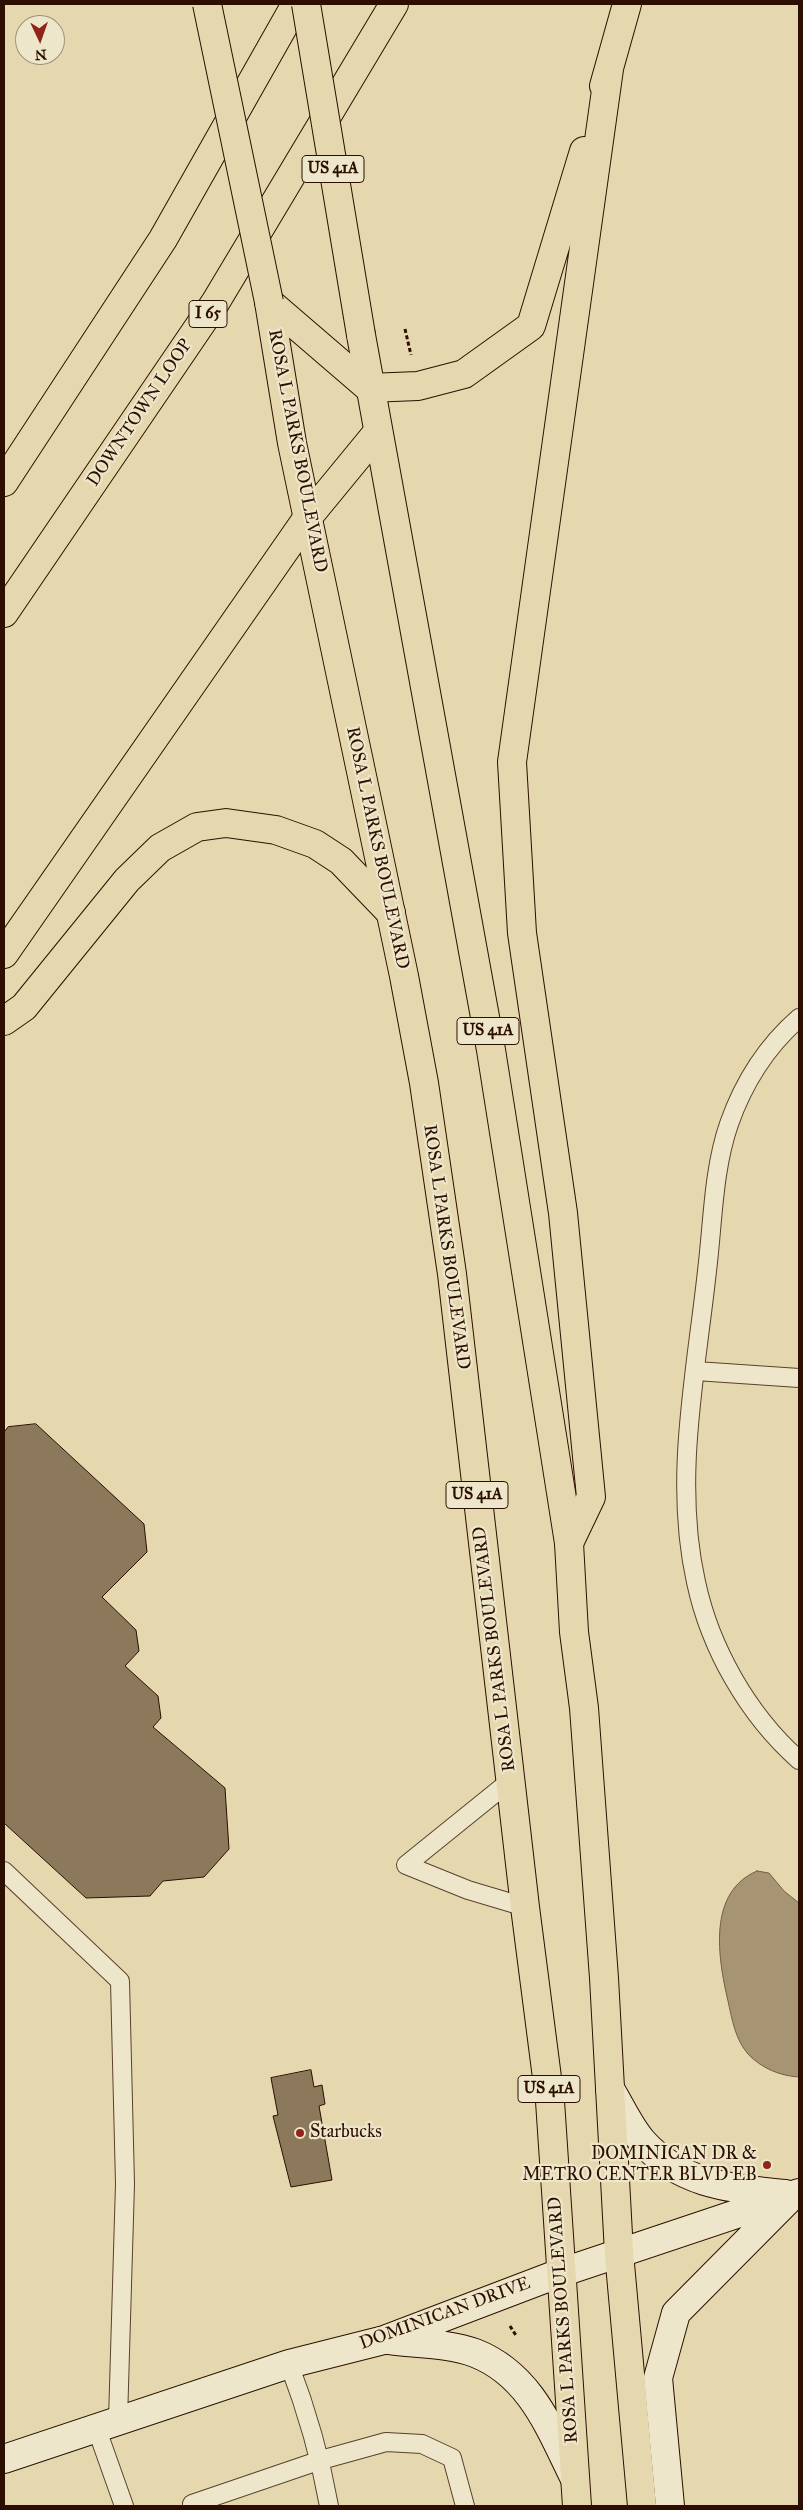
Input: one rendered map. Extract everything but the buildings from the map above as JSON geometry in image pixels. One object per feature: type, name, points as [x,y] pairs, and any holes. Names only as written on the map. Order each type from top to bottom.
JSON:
[{"type":"main road","name":"ROSA L PARKS BOULEVARD","points":[[207,4],[269,302],[292,443],[391,913],[424,1083],[452,1274],[510,1781],[550,2101],[576,2506]]},
{"type":"main road","points":[[4,482],[162,238],[296,4]]},
{"type":"main road","name":"US 41A","points":[[306,4],[377,433],[491,1050],[569,1543],[574,1632],[584,1708],[610,2088],[619,2253],[642,2506]]},
{"type":"main road","name":"DOWNTOWN LOOP","points":[[4,613],[215,303],[394,4]]},
{"type":"main road","points":[[269,302],[370,388],[418,386],[464,374],[531,326],[610,69],[626,4]]},
{"type":"main road","points":[[569,1543],[591,1497],[563,1213],[522,933],[512,762],[610,69]]},
{"type":"main road","points":[[4,954],[308,517],[377,433]]},
{"type":"main road","points":[[4,1021],[24,1007],[127,880],[160,848],[197,826],[226,823],[276,830],[315,844],[342,861],[391,913]]},
{"type":"street","points":[[610,2088],[642,2141],[680,2173],[722,2187],[796,2194]]},
{"type":"street","points":[[670,2506],[658,2378],[676,2313],[796,2194]]},
{"type":"street","name":"DOMINICAN DRIVE","points":[[4,2459],[289,2364],[384,2340],[560,2273],[796,2194]]},
{"type":"street","points":[[384,2340],[455,2348],[474,2353],[505,2368],[532,2397],[575,2479]]},
{"type":"lane","points":[[799,1018],[773,1046],[752,1073],[737,1102],[720,1155],[687,1449],[685,1514],[696,1582],[707,1624],[726,1665],[779,1742],[799,1760]]},
{"type":"lane","points":[[696,1371],[799,1378]]},
{"type":"lane","points":[[510,1781],[406,1865],[468,1890],[525,1907]]},
{"type":"lane","points":[[4,1871],[120,1981],[125,2184],[107,2424],[124,2506]]},
{"type":"lane","points":[[289,2364],[307,2411],[321,2460],[329,2506]]},
{"type":"lane","points":[[192,2504],[321,2460],[386,2442],[422,2444],[452,2458],[465,2506]]},
{"type":"shaded area","points":[[757,1871],[769,1873],[784,1891],[799,1903],[799,2077],[771,2070],[748,2054],[740,2042],[735,2029],[724,1984],[720,1947],[720,1928],[723,1910],[730,1894],[741,1881]]},
{"type":"place","name":"Starbucks","points":[[300,2133]]},
{"type":"place","name":"DOMINICAN DR & METRO CENTER BLVD EB","points":[[767,2165]]}]
